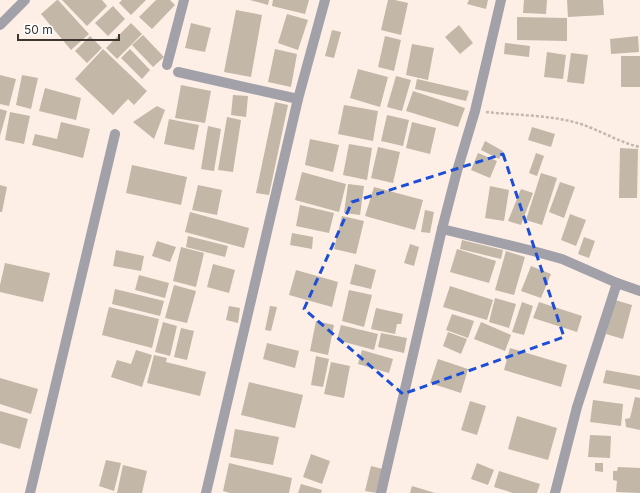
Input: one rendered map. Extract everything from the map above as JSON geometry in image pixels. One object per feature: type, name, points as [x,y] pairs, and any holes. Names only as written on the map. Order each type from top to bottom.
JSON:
[{"type":"street","points":[[0,25],[25,0]]},
{"type":"street","points":[[167,65],[184,0]]},
{"type":"street","points":[[206,493],[298,99],[325,0]]},
{"type":"street","points":[[381,493],[442,229],[475,111],[501,0]]},
{"type":"street","points":[[178,72],[298,99]]},
{"type":"street","points":[[30,493],[115,134]]},
{"type":"street","points":[[442,229],[554,257],[640,291]]},
{"type":"street","points":[[555,493],[577,407],[617,283]]},
{"type":"path","points":[[475,111],[542,117],[575,122],[623,142],[640,147]]},
{"type":"highlighted area","points":[[503,154],[564,337],[403,394],[304,309],[352,202]]},
{"type":"building","points":[[57,0],[89,34],[71,50],[41,14]]},
{"type":"building","points":[[62,0],[102,0],[107,6],[87,26]]},
{"type":"building","points":[[122,0],[146,0],[131,15],[119,3]]},
{"type":"building","points":[[156,0],[170,0],[175,5],[152,29],[139,17]]},
{"type":"building","points":[[250,0],[269,0],[268,5]]},
{"type":"building","points":[[273,0],[309,0],[305,14],[272,6]]},
{"type":"building","points":[[388,0],[408,3],[401,35],[381,30]]},
{"type":"building","points":[[469,0],[488,0],[486,9],[467,4]]},
{"type":"building","points":[[524,0],[547,0],[546,14],[523,13]]},
{"type":"building","points":[[567,0],[603,0],[604,15],[568,17]]},
{"type":"building","points":[[113,6],[125,19],[108,36],[95,23]]},
{"type":"building","points":[[236,10],[262,15],[251,77],[224,72]]},
{"type":"building","points":[[287,14],[308,20],[298,50],[278,43]]},
{"type":"building","points":[[517,17],[567,18],[567,41],[517,40]]},
{"type":"building","points":[[131,23],[142,34],[117,59],[106,48]]},
{"type":"building","points":[[191,23],[211,28],[205,52],[185,48]]},
{"type":"building","points":[[459,25],[473,43],[460,54],[445,37]]},
{"type":"building","points":[[332,30],[341,32],[334,58],[325,56]]},
{"type":"building","points":[[143,35],[164,57],[153,67],[132,45]]},
{"type":"building","points":[[90,36],[102,48],[87,63],[75,51]]},
{"type":"building","points":[[385,36],[401,40],[394,71],[378,67]]},
{"type":"building","points":[[638,36],[639,52],[611,54],[610,39]]},
{"type":"building","points":[[505,43],[530,46],[529,57],[504,54]]},
{"type":"building","points":[[412,44],[434,48],[428,80],[406,75]]},
{"type":"building","points":[[103,49],[147,91],[134,105],[128,99],[113,115],[75,79]]},
{"type":"building","points":[[130,49],[150,70],[142,79],[121,58]]},
{"type":"building","points":[[275,49],[297,54],[291,87],[268,82]]},
{"type":"building","points":[[547,52],[566,55],[563,79],[544,77]]},
{"type":"building","points":[[571,53],[588,55],[584,84],[567,82]]},
{"type":"building","points":[[621,56],[640,56],[640,87],[621,87]]},
{"type":"building","points":[[358,69],[388,77],[380,107],[350,98]]},
{"type":"building","points":[[0,75],[16,79],[9,106],[0,104]]},
{"type":"building","points":[[22,75],[38,78],[31,109],[16,105]]},
{"type":"building","points":[[396,76],[411,80],[402,111],[387,107]]},
{"type":"building","points":[[417,79],[469,91],[466,101],[415,89]]},
{"type":"building","points":[[181,85],[211,91],[205,123],[175,118]]},
{"type":"building","points":[[45,88],[81,98],[76,120],[39,111]]},
{"type":"building","points":[[413,91],[465,108],[458,127],[406,111]]},
{"type":"building","points":[[233,95],[248,96],[246,117],[231,115]]},
{"type":"building","points":[[275,102],[288,105],[269,195],[256,193]]},
{"type":"building","points":[[344,105],[378,111],[373,141],[338,134]]},
{"type":"building","points":[[157,106],[165,110],[154,139],[133,122]]},
{"type":"building","points":[[0,109],[7,111],[0,136]]},
{"type":"building","points":[[10,112],[30,116],[24,144],[5,140]]},
{"type":"building","points":[[387,115],[409,120],[403,146],[381,141]]},
{"type":"building","points":[[227,117],[241,120],[233,172],[218,170]]},
{"type":"building","points":[[169,119],[199,125],[194,150],[164,144]]},
{"type":"building","points":[[61,122],[90,129],[83,158],[32,145],[35,134],[57,139]]},
{"type":"building","points":[[412,122],[436,128],[430,154],[406,148]]},
{"type":"building","points":[[208,126],[221,129],[214,171],[201,169]]},
{"type":"building","points":[[532,127],[555,134],[551,147],[528,140]]},
{"type":"building","points":[[310,139],[339,145],[333,172],[305,165]]},
{"type":"building","points":[[485,141],[503,151],[499,159],[481,150]]},
{"type":"building","points":[[349,144],[372,148],[367,180],[343,175]]},
{"type":"building","points":[[378,147],[400,152],[393,183],[371,178]]},
{"type":"building","points":[[620,148],[638,149],[637,198],[619,198]]},
{"type":"building","points":[[478,153],[497,161],[490,178],[471,170]]},
{"type":"building","points":[[536,153],[544,156],[537,176],[529,173]]},
{"type":"building","points":[[132,165],[187,177],[181,205],[126,193]]},
{"type":"building","points":[[302,172],[346,184],[339,212],[295,200]]},
{"type":"building","points":[[541,173],[557,178],[542,225],[526,220]]},
{"type":"building","points":[[560,182],[575,187],[564,218],[549,212]]},
{"type":"building","points":[[348,184],[364,186],[360,215],[344,213]]},
{"type":"building","points":[[0,185],[7,187],[2,212],[0,212]]},
{"type":"building","points":[[198,185],[222,190],[217,215],[192,210]]},
{"type":"building","points":[[490,186],[509,190],[504,221],[485,218]]},
{"type":"building","points":[[374,187],[423,200],[415,230],[365,216]]},
{"type":"building","points":[[521,189],[533,193],[521,225],[508,221]]},
{"type":"building","points":[[300,205],[334,213],[329,233],[296,226]]},
{"type":"building","points":[[425,210],[434,212],[430,233],[421,232]]},
{"type":"building","points":[[190,212],[249,228],[244,248],[185,232]]},
{"type":"building","points":[[570,214],[586,220],[576,246],[561,240]]},
{"type":"building","points":[[342,216],[364,221],[356,254],[334,249]]},
{"type":"building","points":[[292,233],[313,237],[312,249],[290,245]]},
{"type":"building","points":[[188,236],[228,246],[225,257],[186,247]]},
{"type":"building","points":[[584,237],[595,241],[589,258],[578,254]]},
{"type":"building","points":[[462,240],[503,250],[501,259],[460,249]]},
{"type":"building","points":[[157,241],[176,247],[170,262],[152,256]]},
{"type":"building","points":[[410,244],[419,247],[414,266],[404,263]]},
{"type":"building","points":[[181,247],[204,253],[196,287],[173,281]]},
{"type":"building","points":[[457,249],[496,261],[489,283],[450,272]]},
{"type":"building","points":[[116,250],[144,256],[141,271],[113,266]]},
{"type":"building","points":[[506,251],[525,257],[514,295],[495,290]]},
{"type":"building","points":[[5,263],[50,273],[43,302],[0,292]]},
{"type":"building","points":[[213,264],[235,270],[229,293],[207,287]]},
{"type":"building","points":[[355,264],[376,270],[371,289],[350,284]]},
{"type":"building","points":[[531,266],[551,274],[541,298],[521,291]]},
{"type":"building","points":[[296,270],[338,282],[332,307],[289,295]]},
{"type":"building","points":[[139,275],[169,283],[165,298],[135,290]]},
{"type":"building","points":[[174,285],[196,291],[187,323],[165,318]]},
{"type":"building","points":[[450,286],[493,300],[487,320],[443,307]]},
{"type":"building","points":[[115,289],[164,301],[160,316],[112,304]]},
{"type":"building","points":[[349,290],[372,295],[364,327],[342,321]]},
{"type":"building","points":[[495,298],[516,304],[509,328],[489,322]]},
{"type":"building","points":[[615,300],[632,305],[623,339],[606,334]]},
{"type":"building","points":[[522,302],[533,306],[524,335],[512,332]]},
{"type":"building","points":[[539,302],[582,316],[577,332],[533,318]]},
{"type":"building","points":[[229,306],[240,308],[238,323],[226,320]]},
{"type":"building","points":[[270,306],[277,307],[271,331],[265,330]]},
{"type":"building","points":[[109,307],[159,319],[152,348],[102,335]]},
{"type":"building","points":[[376,308],[403,314],[401,324],[397,324],[395,334],[371,329]]},
{"type":"building","points":[[452,314],[474,321],[468,338],[446,330]]},
{"type":"building","points":[[316,321],[334,325],[328,355],[310,351]]},
{"type":"building","points":[[163,322],[177,326],[170,356],[155,352]]},
{"type":"building","points":[[481,322],[511,335],[505,351],[474,339]]},
{"type":"building","points":[[341,325],[378,334],[374,350],[337,340]]},
{"type":"building","points":[[181,328],[194,331],[187,360],[174,357]]},
{"type":"building","points":[[448,332],[467,339],[461,354],[443,346]]},
{"type":"building","points":[[381,333],[407,338],[404,353],[378,347]]},
{"type":"building","points":[[267,343],[299,351],[295,368],[263,359]]},
{"type":"building","points":[[510,348],[567,365],[561,387],[504,370]]},
{"type":"building","points":[[136,350],[152,355],[142,387],[111,377],[117,360],[131,364]]},
{"type":"building","points":[[362,350],[393,359],[389,373],[358,364]]},
{"type":"building","points":[[154,355],[167,358],[166,362],[206,372],[200,396],[147,383]]},
{"type":"building","points":[[316,356],[329,359],[323,387],[311,385]]},
{"type":"building","points":[[438,359],[468,369],[461,393],[430,383]]},
{"type":"building","points":[[331,362],[350,366],[344,398],[324,394]]},
{"type":"building","points":[[606,370],[640,376],[640,390],[603,383]]},
{"type":"building","points":[[0,378],[38,389],[31,414],[0,404]]},
{"type":"building","points":[[249,382],[303,395],[295,428],[241,415]]},
{"type":"building","points":[[635,397],[640,398],[640,430],[626,427],[625,419],[630,418]]},
{"type":"building","points":[[593,400],[623,404],[621,426],[590,422]]},
{"type":"building","points":[[470,401],[486,406],[477,435],[461,430]]},
{"type":"building","points":[[0,411],[28,419],[20,449],[0,443]]},
{"type":"building","points":[[517,416],[557,428],[548,460],[508,449]]},
{"type":"building","points":[[235,429],[279,437],[273,465],[230,457]]},
{"type":"building","points":[[590,435],[611,436],[610,458],[588,457]]},
{"type":"building","points":[[311,454],[330,461],[322,484],[303,477]]},
{"type":"building","points":[[106,460],[121,463],[114,491],[99,486]]},
{"type":"building","points":[[229,463],[292,478],[289,493],[230,493],[223,491]]},
{"type":"building","points":[[477,463],[494,470],[488,485],[471,479]]},
{"type":"building","points":[[595,463],[603,463],[603,472],[595,471]]},
{"type":"building","points":[[123,465],[147,471],[142,493],[117,493]]},
{"type":"building","points":[[371,466],[383,469],[377,493],[365,491]]},
{"type":"building","points":[[618,467],[640,468],[640,493],[616,492],[617,481],[613,480],[613,471],[617,471]]},
{"type":"building","points":[[499,471],[540,484],[537,493],[513,493],[494,487]]},
{"type":"building","points":[[301,484],[322,490],[321,493],[298,493]]},
{"type":"building","points":[[412,486],[435,493],[410,493]]}]
